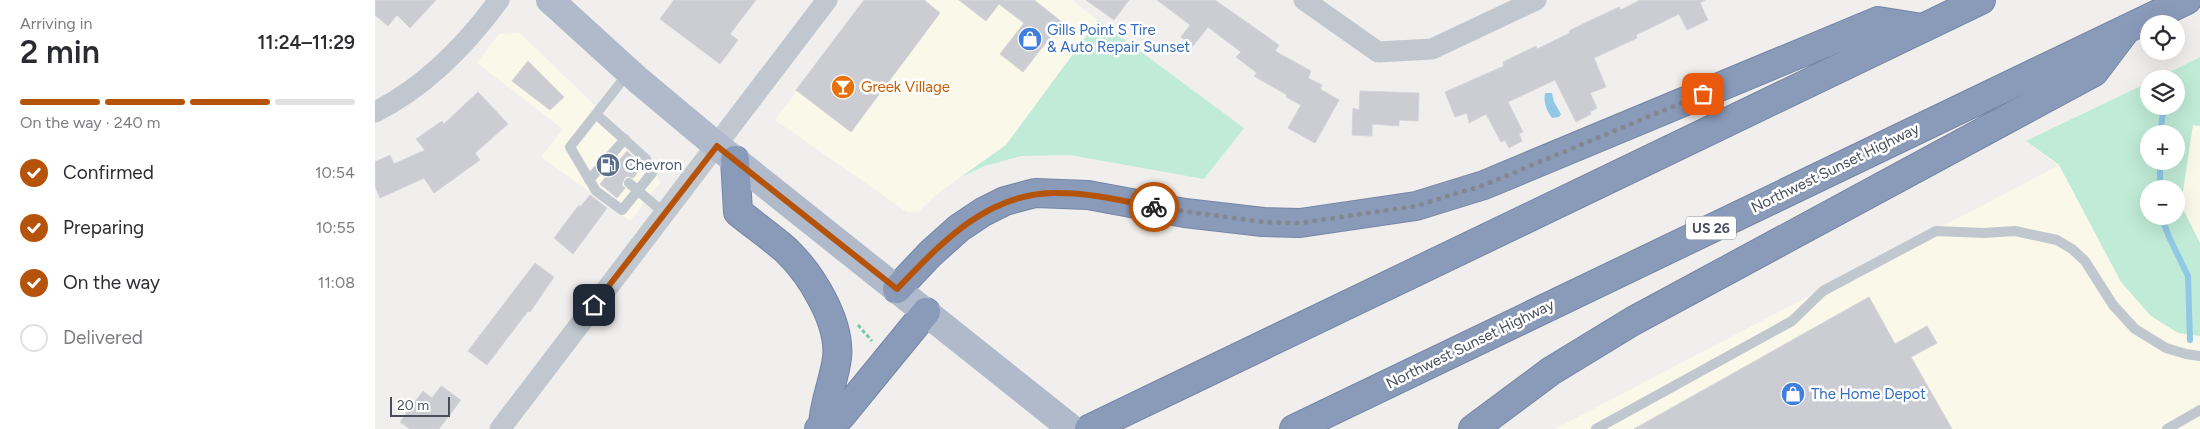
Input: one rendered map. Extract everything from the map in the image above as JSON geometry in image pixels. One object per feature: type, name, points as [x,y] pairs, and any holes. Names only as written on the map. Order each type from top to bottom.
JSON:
[{"type":"highway","points":[[1089,429],[1981,0]]},
{"type":"highway","name":"Northwest Sunset Highway","points":[[1294,429],[2187,0]]},
{"type":"highway","points":[[897,289],[930,254],[959,228],[983,212],[1012,199],[1035,193],[1069,193],[1185,212],[1263,222],[1300,223],[1416,206],[1493,182],[1878,21],[1922,28]]},
{"type":"highway","points":[[1473,429],[1551,371],[1633,321],[2094,72],[2128,28]]},
{"type":"highway","points":[[726,153],[738,212],[787,251],[813,282],[827,310],[834,330],[837,356],[833,381],[823,410],[821,427]]},
{"type":"highway","points":[[821,427],[840,417],[926,312]]},
{"type":"main road","points":[[550,0],[630,72],[726,153],[1072,429]]},
{"type":"street","points":[[375,112],[391,104],[429,77],[459,47],[499,0]]},
{"type":"street","points":[[500,429],[664,212],[726,153],[827,0]]},
{"type":"street","points":[[1304,0],[1378,52],[1432,49],[1536,0]]},
{"type":"lane","points":[[596,114],[646,159],[652,173],[622,210],[596,191],[570,147],[596,114],[630,72]]},
{"type":"lane","points":[[589,180],[609,165],[625,139]]},
{"type":"lane","points":[[629,183],[664,212]]},
{"type":"lane","points":[[1596,429],[1792,321],[1823,291],[1936,231],[1984,233],[2015,231],[2057,240],[2085,261],[2113,304],[2135,329],[2166,348],[2200,356]]},
{"type":"lane","points":[[2167,429],[2200,410]]},
{"type":"shaded area","points":[[865,0],[1072,0],[1098,20],[1006,145],[937,194],[918,212],[907,212],[775,120]]},
{"type":"shaded area","points":[[520,33],[650,159],[660,182],[630,221],[541,157],[563,129],[477,63],[499,34]]},
{"type":"shaded area","points":[[2200,57],[2200,429],[1555,429],[2058,166],[2026,141],[2140,86],[2140,115],[2185,115],[2185,70],[2174,70]]},
{"type":"green space","points":[[1098,20],[1244,128],[1204,179],[1070,155],[1021,156],[985,166],[961,177],[1006,145]]},
{"type":"green space","points":[[2200,57],[2200,126],[2193,125],[2185,180],[2140,180],[2140,225],[2185,225],[2185,213],[2200,243],[2200,336],[2178,333],[2151,316],[2121,282],[2059,165],[2026,141],[2140,86],[2140,115],[2185,115],[2185,70],[2174,70]]},
{"type":"water","points":[[1545,93],[1552,93],[1554,102],[1561,114],[1559,117],[1552,118],[1550,115],[1545,103]]},
{"type":"building","points":[[375,0],[436,0],[410,28],[397,15],[388,26],[375,15]]},
{"type":"building","points":[[674,0],[756,0],[730,34],[738,40],[720,64],[660,19]]},
{"type":"building","points":[[864,0],[924,0],[940,13],[851,132],[796,90]]},
{"type":"building","name":"Gills Point S Tire & Auto Repair Sunset","points":[[959,0],[1034,0],[1062,22],[1023,72],[1000,54],[1024,23],[999,4],[986,21]]},
{"type":"building","points":[[1086,0],[1129,0],[1114,20]]},
{"type":"building","points":[[1157,0],[1215,0],[1279,45],[1275,51],[1311,71],[1308,78],[1322,85],[1320,89],[1339,100],[1315,143],[1288,128],[1301,105],[1254,76],[1257,73],[1236,57],[1241,52],[1208,27],[1193,46],[1181,37],[1190,25]]},
{"type":"building","points":[[1640,0],[1705,0],[1700,3],[1708,20],[1687,30],[1679,14],[1636,35],[1637,38],[1594,58],[1606,87],[1590,93],[1597,108],[1590,112],[1591,114],[1576,122],[1555,80],[1508,102],[1523,132],[1519,134],[1522,141],[1509,148],[1505,140],[1501,142],[1486,114],[1469,123],[1467,113],[1455,117],[1445,92],[1504,66],[1503,62],[1536,46],[1537,49],[1570,33],[1569,31],[1587,22],[1619,7],[1621,10]]},
{"type":"building","points":[[528,61],[564,97],[550,110],[512,81]]},
{"type":"building","points":[[1360,91],[1419,93],[1418,121],[1399,120],[1399,126],[1372,124],[1372,136],[1352,135],[1353,108],[1359,110]]},
{"type":"building","points":[[478,92],[508,124],[475,153],[480,160],[434,193],[424,178],[380,198],[375,186],[375,162],[390,155],[394,164],[425,150],[416,139],[442,121],[444,124]]},
{"type":"building","points":[[627,151],[642,167],[633,178],[627,176],[624,179],[622,185],[625,188],[617,198],[600,184]]},
{"type":"building","points":[[590,195],[607,208],[573,254],[554,238],[579,205],[580,207]]},
{"type":"building","points":[[535,263],[554,277],[530,312],[528,311],[487,365],[468,351]]},
{"type":"building","name":"The Home Depot","points":[[1869,297],[1895,344],[1927,326],[1937,343],[1911,357],[1952,429],[1634,429]]},
{"type":"building","points":[[441,386],[461,400],[439,429],[410,429],[400,422],[423,391],[432,398]]},
{"type":"waterway","points":[[2161,125],[2163,115]]},
{"type":"waterway","points":[[2160,170],[2160,180]]},
{"type":"waterway","points":[[2164,225],[2188,276],[2190,340]]},
{"type":"way so far","points":[[1154,207],[1263,222],[1300,223],[1416,206],[1484,185],[1582,146],[1703,94]]},
{"type":"place","name":"Gills Point S Tire & Auto Repair Sunset","points":[[1030,39]]},
{"type":"place","name":"Greek Village","points":[[843,87]]},
{"type":"place","name":"Chevron","points":[[608,165]]},
{"type":"place","name":"The Home Depot","points":[[1793,394]]},
{"type":"route","points":[[594,305],[664,212],[717,146],[897,289],[930,254],[959,228],[983,212],[1005,201],[1035,193],[1059,192],[1088,195],[1154,207]]}]
